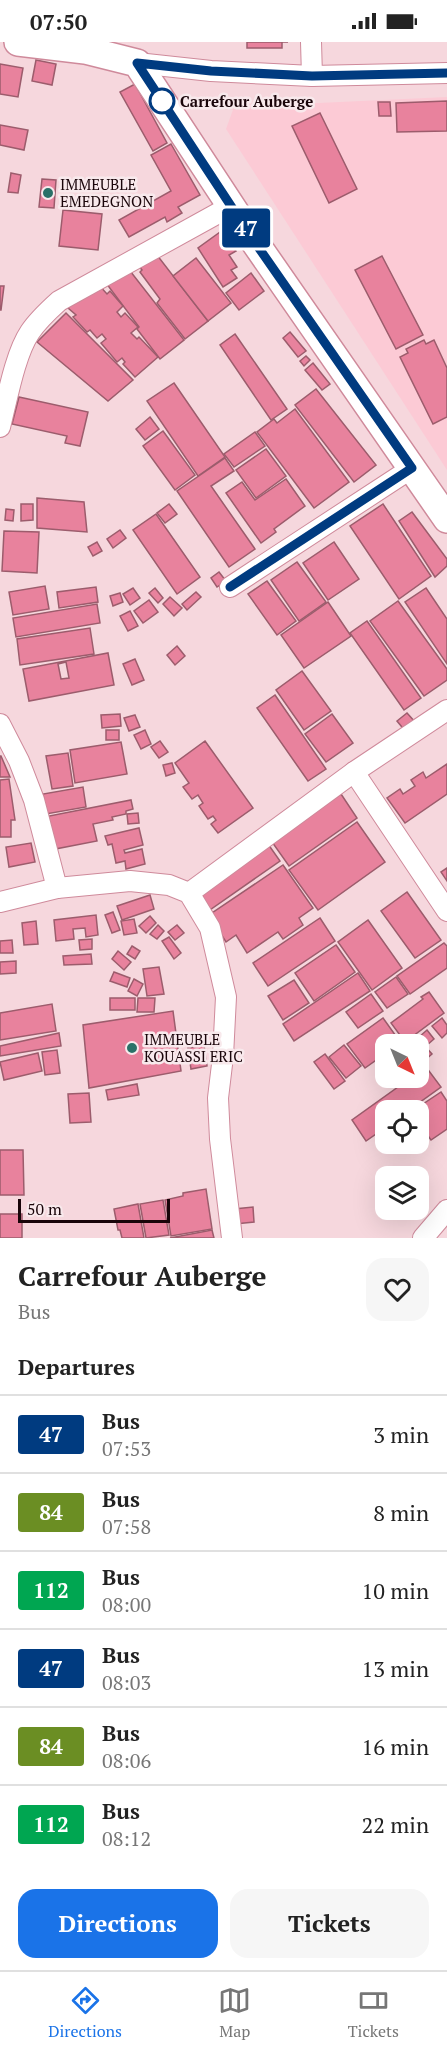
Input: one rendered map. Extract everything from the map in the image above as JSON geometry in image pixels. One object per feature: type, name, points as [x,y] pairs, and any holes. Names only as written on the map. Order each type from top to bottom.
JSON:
[{"type":"street","points":[[18,42],[85,46],[137,63],[211,71],[312,76],[447,73]]},
{"type":"street","points":[[310,42],[312,76]]},
{"type":"street","points":[[137,63],[231,206],[447,519]]},
{"type":"street","points":[[0,427],[13,375],[29,334],[43,316],[59,301],[231,206]]},
{"type":"street","points":[[230,587],[412,468]]},
{"type":"street","points":[[189,893],[354,772],[447,710]]},
{"type":"street","points":[[0,724],[19,761],[34,800],[57,888]]},
{"type":"street","points":[[354,772],[447,911]]},
{"type":"street","points":[[0,902],[57,888],[130,881],[169,885],[189,893],[210,928],[226,997],[218,1098],[220,1139],[232,1238]]},
{"type":"street","points":[[423,1238],[447,1210]]},
{"type":"shaded area","points":[[447,97],[447,470],[226,129],[234,107]]},
{"type":"building","points":[[247,42],[282,42],[282,48],[247,48]]},
{"type":"building","points":[[36,60],[56,64],[52,85],[32,81]]},
{"type":"building","points":[[0,64],[23,68],[18,97],[0,94]]},
{"type":"building","points":[[135,84],[167,143],[153,151],[120,92]]},
{"type":"building","points":[[447,101],[447,131],[397,132],[396,103]]},
{"type":"building","points":[[378,102],[390,102],[391,116],[379,116]]},
{"type":"building","points":[[320,113],[357,189],[329,203],[292,126]]},
{"type":"building","points":[[0,125],[28,130],[24,150],[0,145]]},
{"type":"building","points":[[171,144],[200,195],[178,207],[182,213],[167,222],[165,217],[129,237],[119,220],[171,191],[151,155]]},
{"type":"building","points":[[11,173],[21,175],[18,193],[8,192]]},
{"type":"building","name":"IMMEUBLE EMEDEGNON","points":[[42,179],[56,180],[54,208],[39,207]]},
{"type":"building","points":[[63,210],[102,214],[98,250],[59,246]]},
{"type":"building","points":[[227,227],[236,241],[231,245],[236,251],[229,255],[237,267],[231,270],[237,278],[223,287],[198,248]]},
{"type":"building","points":[[150,246],[208,321],[185,339],[157,303],[160,299],[133,259]]},
{"type":"building","points":[[382,256],[423,335],[396,349],[355,270]]},
{"type":"building","points":[[196,258],[231,303],[208,321],[173,276]]},
{"type":"building","points":[[127,267],[184,340],[160,359],[106,283]]},
{"type":"building","points":[[251,273],[264,291],[239,310],[226,293]]},
{"type":"building","points":[[97,283],[107,294],[110,291],[123,306],[117,312],[121,317],[125,313],[138,327],[131,333],[137,339],[139,337],[158,357],[135,377],[123,364],[125,362],[122,358],[117,362],[101,343],[106,339],[102,334],[97,338],[90,330],[87,332],[73,317],[76,315],[68,308]]},
{"type":"building","points":[[0,286],[4,286],[1,310],[0,310]]},
{"type":"building","points":[[66,313],[133,380],[108,401],[37,342]]},
{"type":"building","points":[[290,332],[306,351],[298,357],[283,338]]},
{"type":"building","points":[[235,334],[287,409],[271,420],[220,345]]},
{"type":"building","points":[[424,340],[426,344],[434,340],[447,368],[447,417],[433,424],[400,357],[408,353],[406,349]]},
{"type":"building","points":[[306,356],[310,360],[304,366],[300,361]]},
{"type":"building","points":[[313,363],[330,384],[322,390],[305,370]]},
{"type":"building","points":[[174,383],[225,457],[198,476],[147,401]]},
{"type":"building","points":[[316,389],[376,465],[354,482],[295,405]]},
{"type":"building","points":[[19,397],[88,412],[80,446],[65,443],[67,436],[12,424]]},
{"type":"building","points":[[295,409],[349,482],[314,508],[257,432],[274,419],[277,423]]},
{"type":"building","points":[[150,417],[159,429],[145,440],[136,429]]},
{"type":"building","points":[[163,431],[195,475],[175,490],[143,446]]},
{"type":"building","points":[[255,432],[265,446],[234,467],[224,454]]},
{"type":"building","points":[[266,449],[286,476],[256,498],[236,470]]},
{"type":"building","points":[[225,458],[234,471],[211,486],[255,549],[229,567],[177,491]]},
{"type":"building","points":[[286,479],[305,506],[274,529],[276,532],[261,543],[226,493],[242,482],[255,500]]},
{"type":"building","points":[[37,498],[84,502],[87,532],[37,528]]},
{"type":"building","points":[[21,504],[33,504],[33,520],[21,521]]},
{"type":"building","points":[[169,504],[177,514],[165,523],[157,513]]},
{"type":"building","points":[[383,504],[431,576],[399,599],[350,526]]},
{"type":"building","points":[[6,509],[14,510],[13,521],[5,520]]},
{"type":"building","points":[[412,512],[447,559],[447,566],[435,577],[399,521]]},
{"type":"building","points":[[156,514],[200,577],[177,594],[133,530]]},
{"type":"building","points":[[120,530],[126,538],[113,548],[107,539]]},
{"type":"building","points":[[4,531],[39,532],[37,573],[2,571]]},
{"type":"building","points":[[97,542],[102,551],[93,556],[88,547]]},
{"type":"building","points":[[334,542],[359,579],[328,600],[303,563]]},
{"type":"building","points":[[297,562],[326,602],[299,621],[271,580]]},
{"type":"building","points":[[219,572],[226,581],[217,587],[211,578]]},
{"type":"building","points":[[267,581],[296,621],[277,635],[248,594]]},
{"type":"building","points":[[45,586],[49,609],[13,615],[9,592]]},
{"type":"building","points":[[96,587],[98,602],[59,608],[57,592]]},
{"type":"building","points":[[133,588],[140,598],[130,605],[123,594]]},
{"type":"building","points":[[155,588],[163,598],[158,603],[149,593]]},
{"type":"building","points":[[426,588],[447,619],[447,664],[405,602]]},
{"type":"building","points":[[196,592],[201,597],[187,610],[182,604]]},
{"type":"building","points":[[120,593],[123,602],[113,606],[110,596]]},
{"type":"building","points":[[170,597],[182,608],[174,616],[163,604]]},
{"type":"building","points":[[149,600],[158,612],[143,623],[134,611]]},
{"type":"building","points":[[398,601],[447,669],[447,680],[424,696],[370,621]]},
{"type":"building","points":[[328,602],[351,636],[304,668],[281,635]]},
{"type":"building","points":[[97,604],[100,623],[16,637],[13,618]]},
{"type":"building","points":[[130,611],[138,626],[128,631],[120,616]]},
{"type":"building","points":[[367,621],[421,698],[404,710],[350,633]]},
{"type":"building","points":[[90,628],[94,654],[20,665],[17,639]]},
{"type":"building","points":[[177,646],[185,656],[175,665],[167,655]]},
{"type":"building","points":[[108,653],[114,685],[29,701],[23,669]],"holes":[[[66,662],[69,678],[61,679],[58,664]]]},
{"type":"building","points":[[135,659],[144,680],[132,685],[123,664]]},
{"type":"building","points":[[302,671],[331,711],[304,730],[276,690]]},
{"type":"building","points":[[275,695],[326,769],[308,781],[257,708]]},
{"type":"building","points":[[407,713],[416,723],[406,732],[397,721]]},
{"type":"building","points":[[120,714],[121,726],[102,728],[101,715]]},
{"type":"building","points":[[332,714],[353,743],[326,762],[305,734]]},
{"type":"building","points":[[135,715],[140,727],[129,731],[124,718]]},
{"type":"building","points":[[106,730],[119,730],[119,740],[106,740]]},
{"type":"building","points":[[145,730],[151,744],[141,749],[134,735]]},
{"type":"building","points":[[160,741],[168,752],[159,758],[151,747]]},
{"type":"building","points":[[205,741],[253,808],[218,833],[211,824],[216,820],[213,816],[208,819],[199,806],[203,803],[198,795],[192,799],[183,787],[189,783],[175,763]]},
{"type":"building","points":[[121,742],[127,774],[75,783],[70,750]]},
{"type":"building","points":[[68,753],[73,786],[52,789],[46,756]]},
{"type":"building","points":[[1,756],[10,777],[0,777]]},
{"type":"building","points":[[172,763],[175,773],[166,776],[163,765]]},
{"type":"building","points":[[447,764],[447,794],[405,823],[387,798],[400,789],[403,794],[415,786],[411,780],[423,772],[426,778]]},
{"type":"building","points":[[9,779],[15,820],[11,820],[11,837],[0,837],[0,780]]},
{"type":"building","points":[[83,787],[86,807],[46,814],[43,794]]},
{"type":"building","points":[[341,794],[357,818],[289,866],[272,842]]},
{"type":"building","points":[[131,800],[133,809],[126,811],[126,814],[112,817],[113,820],[93,824],[97,841],[50,850],[44,817]]},
{"type":"building","points":[[138,813],[139,823],[128,824],[127,814]]},
{"type":"building","points":[[357,822],[385,862],[318,910],[289,870]]},
{"type":"building","points":[[139,828],[143,845],[124,850],[125,853],[142,849],[145,864],[126,869],[125,861],[116,863],[112,844],[108,845],[105,836]]},
{"type":"building","points":[[31,843],[35,862],[9,867],[6,847]]},
{"type":"building","points":[[268,844],[280,861],[207,912],[195,895]]},
{"type":"building","points":[[283,865],[313,908],[299,918],[303,925],[283,939],[278,932],[247,953],[236,935],[226,942],[209,915]]},
{"type":"building","points":[[447,868],[447,881],[441,872]]},
{"type":"building","points":[[407,892],[441,940],[415,958],[381,911]]},
{"type":"building","points":[[150,895],[154,909],[122,920],[117,906]]},
{"type":"building","points":[[113,912],[120,930],[112,933],[105,915]]},
{"type":"building","points":[[96,915],[98,935],[86,937],[85,928],[73,929],[74,939],[56,941],[54,920]]},
{"type":"building","points":[[150,916],[156,923],[146,933],[139,926]]},
{"type":"building","points":[[320,918],[335,941],[268,986],[253,963]]},
{"type":"building","points":[[134,919],[137,933],[124,935],[121,921]]},
{"type":"building","points":[[368,920],[402,968],[372,990],[338,942]]},
{"type":"building","points":[[36,921],[38,944],[24,945],[22,923]]},
{"type":"building","points":[[158,925],[164,931],[157,939],[150,934]]},
{"type":"building","points":[[177,925],[184,933],[175,940],[168,932]]},
{"type":"building","points":[[169,937],[181,953],[174,959],[162,941]]},
{"type":"building","points":[[92,939],[92,949],[80,950],[79,940]]},
{"type":"building","points":[[12,940],[13,953],[0,953],[0,941]]},
{"type":"building","points":[[444,943],[447,946],[447,968],[410,994],[397,976]]},
{"type":"building","points":[[336,945],[355,972],[314,1001],[295,973]]},
{"type":"building","points":[[132,946],[140,951],[135,959],[127,954]]},
{"type":"building","points":[[118,951],[131,962],[124,970],[112,959]]},
{"type":"building","points":[[91,954],[92,964],[64,965],[63,956]]},
{"type":"building","points":[[16,961],[16,973],[0,974],[0,962]]},
{"type":"building","points":[[159,967],[164,994],[147,996],[143,969]]},
{"type":"building","points":[[114,972],[130,978],[127,987],[110,981]]},
{"type":"building","points":[[358,973],[370,991],[294,1041],[283,1024]]},
{"type":"building","points":[[396,977],[408,994],[387,1008],[375,992]]},
{"type":"building","points":[[134,979],[143,984],[137,996],[128,991]]},
{"type":"building","points":[[294,980],[309,1003],[283,1020],[268,996]]},
{"type":"building","points":[[429,992],[444,1013],[416,1034],[399,1034],[391,1023],[423,999],[421,997]]},
{"type":"building","points":[[371,994],[383,1011],[358,1028],[346,1012]]},
{"type":"building","points":[[110,998],[135,998],[135,1010],[110,1010]]},
{"type":"building","points":[[138,998],[155,998],[154,1012],[137,1012]]},
{"type":"building","points":[[52,1004],[56,1031],[0,1040],[0,1013]]},
{"type":"building","name":"IMMEUBLE KOUASSI ERIC","points":[[173,1011],[181,1071],[89,1088],[83,1025]]},
{"type":"building","points":[[383,1018],[395,1034],[375,1034],[375,1061],[365,1068],[347,1044]]},
{"type":"building","points":[[442,1018],[447,1025],[447,1033],[442,1038],[432,1026]]},
{"type":"building","points":[[427,1030],[434,1039],[429,1043],[429,1034],[422,1034]]},
{"type":"building","points":[[59,1033],[61,1046],[0,1056],[0,1046]]},
{"type":"building","points":[[204,1045],[207,1066],[191,1069],[188,1048]]},
{"type":"building","points":[[344,1045],[361,1066],[346,1078],[329,1057]]},
{"type":"building","points":[[57,1050],[60,1073],[45,1075],[42,1052]]},
{"type":"building","points":[[38,1053],[42,1071],[4,1080],[0,1062]]},
{"type":"building","points":[[325,1054],[345,1081],[334,1089],[314,1062]]},
{"type":"building","points":[[429,1071],[441,1087],[423,1100],[380,1100],[397,1088],[429,1088]]},
{"type":"building","points":[[137,1084],[139,1095],[108,1100],[106,1090]]},
{"type":"building","points":[[441,1092],[447,1101],[447,1129],[431,1140],[429,1137],[429,1100]]},
{"type":"building","points":[[89,1093],[91,1122],[70,1123],[68,1094]]},
{"type":"building","points":[[375,1104],[375,1135],[366,1141],[352,1120]]},
{"type":"building","points":[[0,1150],[23,1150],[24,1195],[0,1195]]},
{"type":"building","points":[[206,1189],[212,1229],[171,1236],[165,1200],[183,1196],[183,1193]]},
{"type":"building","points":[[163,1200],[169,1235],[146,1238],[140,1204]]},
{"type":"building","points":[[138,1204],[144,1238],[122,1238],[114,1209]]},
{"type":"building","points":[[253,1207],[254,1222],[235,1224],[234,1209]]},
{"type":"building","points":[[0,1214],[22,1214],[22,1238],[0,1238]]},
{"type":"building","points":[[212,1230],[214,1238],[170,1238]]},
{"type":"bus line","name":"47","points":[[230,587],[412,468],[254,241],[137,63],[211,71],[312,76],[447,73]]},
{"type":"place","name":"Carrefour Auberge","points":[[162,101]]},
{"type":"place","name":"IMMEUBLE EMEDEGNON","points":[[48,193]]},
{"type":"place","name":"IMMEUBLE KOUASSI ERIC","points":[[132,1048]]}]
